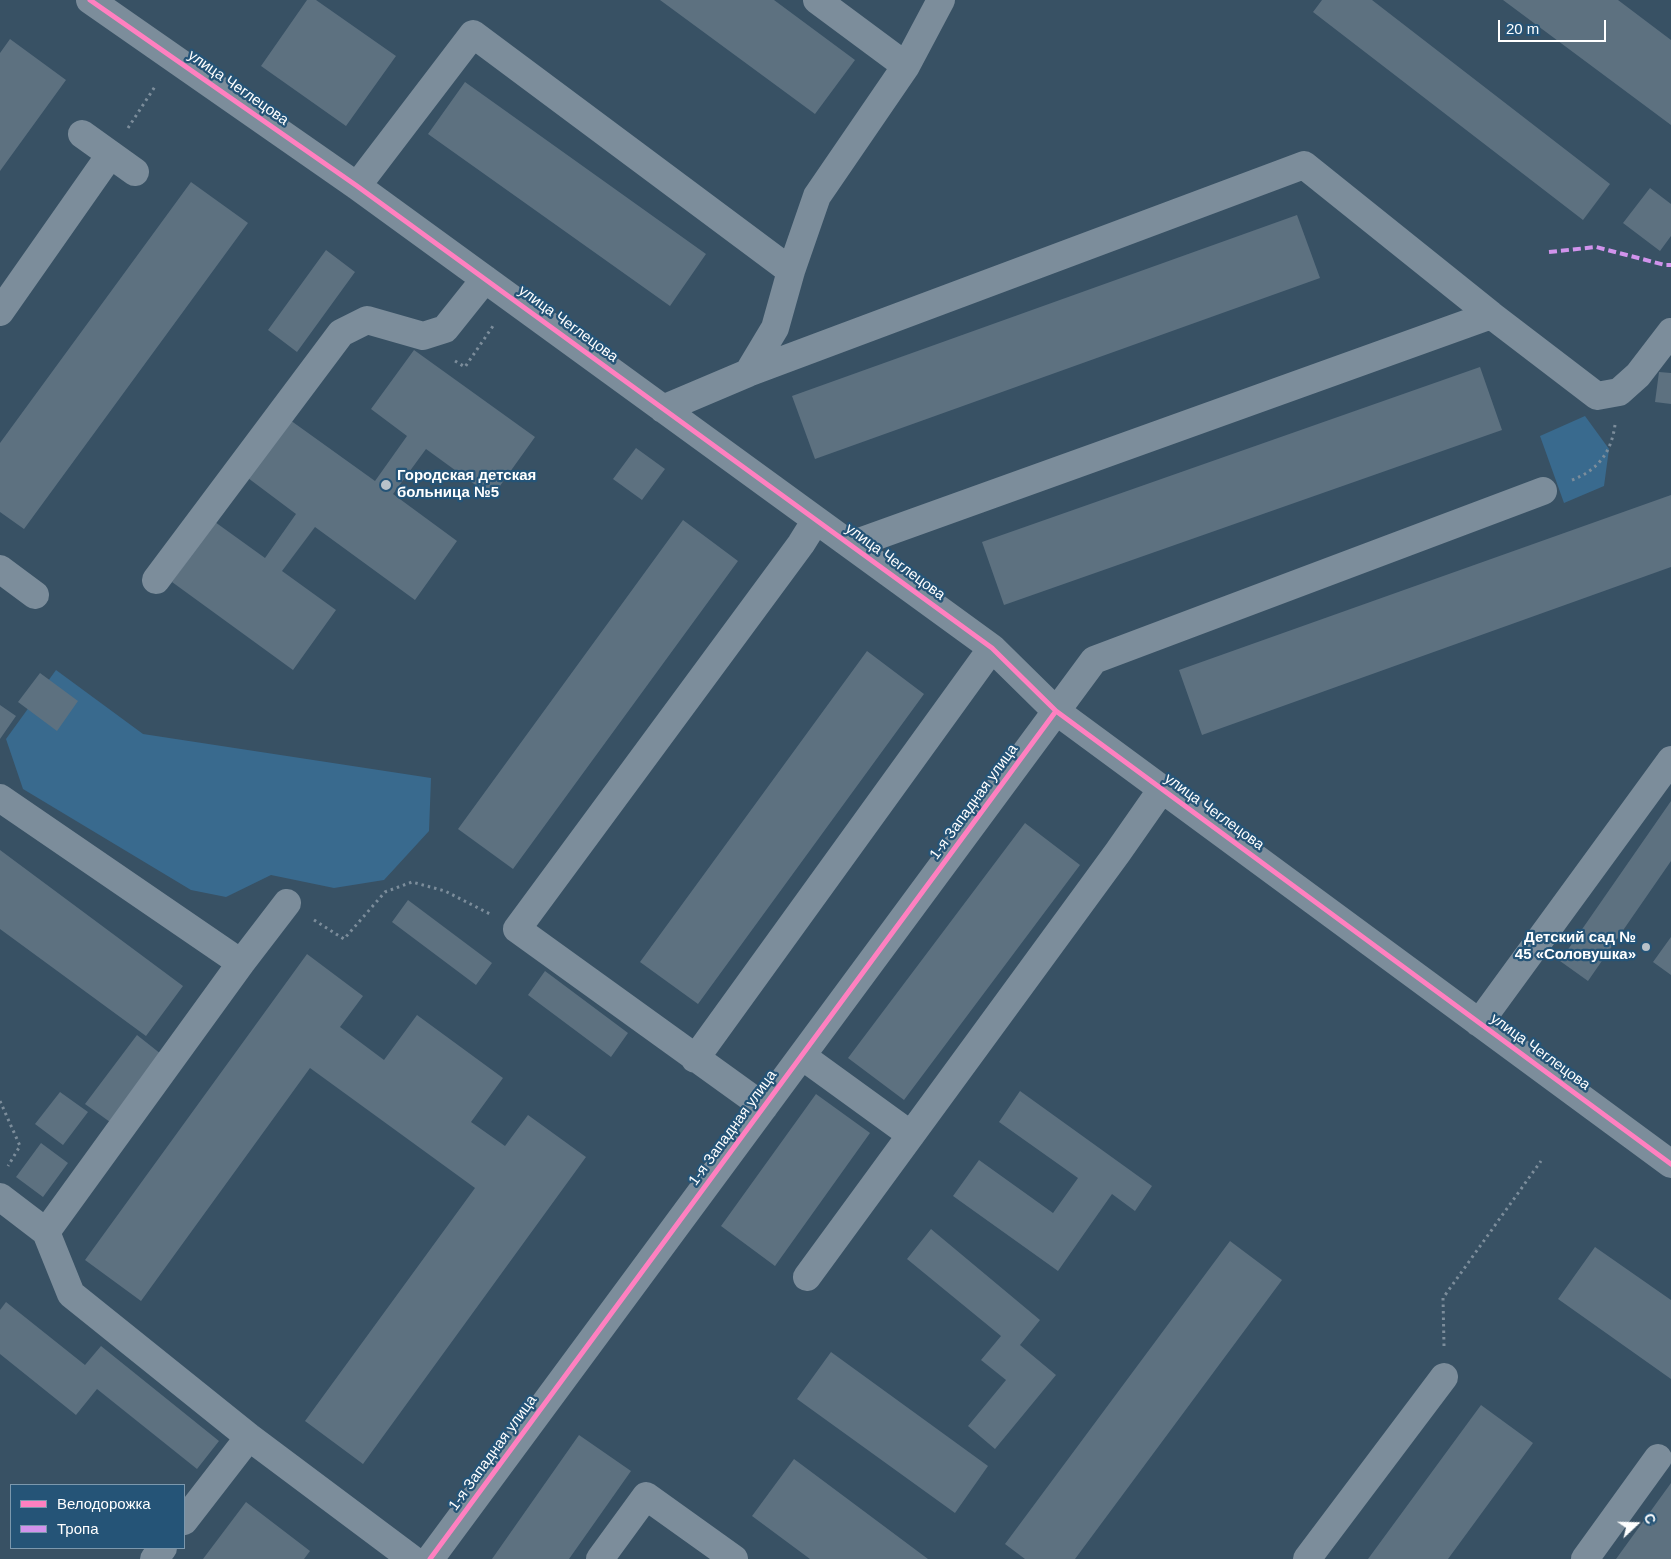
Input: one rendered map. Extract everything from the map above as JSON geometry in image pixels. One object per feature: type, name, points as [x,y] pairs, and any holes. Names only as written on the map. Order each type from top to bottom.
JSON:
[{"type":"street","points":[[817,0],[906,66]]},
{"type":"street","points":[[748,373],[775,328],[791,271],[817,196],[906,66],[941,0]]},
{"type":"street","name":"улица Чеглецова","points":[[99,3],[357,186],[992,648],[1056,711],[1671,1164]]},
{"type":"street","points":[[357,186],[473,34],[791,271]]},
{"type":"street","points":[[82,134],[135,172]]},
{"type":"street","points":[[0,312],[110,154]]},
{"type":"street","points":[[663,409],[748,373],[1304,165],[1491,315],[1597,396],[1619,392],[1638,375],[1671,332]]},
{"type":"street","points":[[156,580],[341,333],[367,320],[423,336],[445,329],[485,279]]},
{"type":"street","points":[[851,545],[1491,315]]},
{"type":"street","name":"1-я Западная улица","points":[[430,1559],[1094,660],[1543,492]]},
{"type":"street","points":[[764,1107],[517,929],[801,544],[816,520]]},
{"type":"street","points":[[0,570],[35,595]]},
{"type":"street","points":[[695,1059],[992,648]]},
{"type":"street","points":[[1479,1023],[1671,760]]},
{"type":"street","points":[[807,1277],[1162,789]]},
{"type":"street","points":[[0,798],[241,963]]},
{"type":"street","points":[[46,1232],[241,963],[287,903]]},
{"type":"street","points":[[802,1056],[911,1135]]},
{"type":"street","points":[[0,1197],[46,1232],[72,1294],[249,1437],[412,1559]]},
{"type":"street","points":[[1307,1559],[1444,1378]]},
{"type":"street","points":[[185,1520],[249,1437]]},
{"type":"street","points":[[1585,1559],[1658,1458]]},
{"type":"street","points":[[600,1559],[646,1496],[734,1559]]},
{"type":"path","points":[[110,154],[156,84]]},
{"type":"path","points":[[1543,492],[1586,474],[1602,460],[1614,433],[1619,392]]},
{"type":"path","points":[[287,903],[344,939],[385,892],[412,882],[445,890],[517,929]]},
{"type":"path","points":[[1444,1378],[1443,1298],[1542,1162]]},
{"type":"shaded area","points":[[1585,416],[1609,449],[1604,486],[1564,503],[1540,436]]},
{"type":"shaded area","points":[[56,670],[143,734],[431,778],[429,831],[384,880],[334,888],[271,875],[226,897],[191,890],[23,789],[6,739]]},
{"type":"building","points":[[307,0],[316,0],[396,56],[346,126],[261,66]]},
{"type":"building","points":[[660,0],[774,0],[855,60],[815,114]]},
{"type":"building","points":[[1322,0],[1372,0],[1610,184],[1583,220],[1313,12]]},
{"type":"building","points":[[1503,0],[1618,0],[1671,40],[1671,125]]},
{"type":"building","points":[[10,39],[66,80],[0,171],[0,53]]},
{"type":"building","points":[[465,82],[706,254],[670,306],[428,134]]},
{"type":"building","points":[[191,182],[248,223],[24,529],[0,512],[0,443]]},
{"type":"building","points":[[1650,188],[1671,204],[1671,236],[1660,251],[1623,223]]},
{"type":"building","points":[[1297,215],[1320,278],[815,459],[792,396]]},
{"type":"building","points":[[326,250],[355,272],[297,352],[268,330]]},
{"type":"building","points":[[414,350],[535,437],[492,497],[426,449],[393,494],[457,541],[415,600],[315,527],[282,571],[336,610],[293,670],[172,582],[215,522],[265,558],[296,514],[248,478],[290,420],[375,481],[407,436],[371,409]]},
{"type":"building","points":[[1480,367],[1502,430],[1004,605],[982,542]]},
{"type":"building","points":[[1659,372],[1671,373],[1671,404],[1655,402]]},
{"type":"building","points":[[636,448],[665,469],[642,500],[613,479]]},
{"type":"building","points":[[1671,495],[1671,567],[1202,735],[1179,670]]},
{"type":"building","points":[[683,520],[738,561],[513,869],[458,829]]},
{"type":"building","points":[[867,651],[924,694],[698,1004],[640,962]]},
{"type":"building","points":[[40,673],[78,701],[57,731],[18,702]]},
{"type":"building","points":[[0,705],[16,716],[0,739]]},
{"type":"building","points":[[1671,801],[1671,861],[1588,981],[1560,961]]},
{"type":"building","points":[[1025,823],[1080,865],[904,1100],[848,1058]]},
{"type":"building","points":[[0,850],[183,986],[146,1036],[0,929]]},
{"type":"building","points":[[408,900],[492,963],[476,985],[392,922]]},
{"type":"building","points":[[1671,937],[1671,975],[1653,962]]},
{"type":"building","points":[[307,954],[363,996],[340,1027],[384,1060],[417,1015],[503,1078],[471,1122],[505,1146],[528,1115],[586,1157],[363,1464],[305,1421],[475,1188],[310,1068],[141,1301],[85,1260]]},
{"type":"building","points":[[545,971],[628,1033],[611,1057],[528,995]]},
{"type":"building","points":[[137,1035],[161,1054],[110,1122],[85,1104]]},
{"type":"building","points":[[1020,1091],[1152,1186],[1135,1211],[1112,1194],[1058,1271],[953,1196],[979,1160],[1053,1213],[1078,1178],[999,1122]]},
{"type":"building","points":[[60,1092],[88,1112],[63,1145],[35,1124]]},
{"type":"building","points":[[816,1094],[870,1133],[775,1266],[721,1226]]},
{"type":"building","points":[[41,1143],[68,1163],[43,1197],[16,1177]]},
{"type":"building","points":[[931,1229],[1040,1320],[1020,1345],[1056,1375],[995,1449],[968,1426],[1006,1380],[981,1360],[1001,1336],[907,1259]]},
{"type":"building","points":[[1230,1241],[1282,1280],[1075,1559],[1025,1559],[1005,1544]]},
{"type":"building","points":[[1595,1247],[1671,1300],[1671,1379],[1558,1299]]},
{"type":"building","points":[[6,1302],[85,1365],[101,1346],[219,1441],[197,1469],[97,1389],[76,1415],[0,1354],[0,1310]]},
{"type":"building","points":[[831,1352],[988,1466],[955,1513],[797,1399]]},
{"type":"building","points":[[1481,1405],[1533,1443],[1448,1559],[1368,1559]]},
{"type":"building","points":[[579,1435],[631,1471],[569,1559],[492,1559]]},
{"type":"building","points":[[794,1459],[928,1559],[810,1559],[752,1516]]},
{"type":"building","points":[[1671,1483],[1671,1559],[1616,1559]]},
{"type":"building","points":[[246,1502],[310,1551],[304,1559],[203,1559]]},
{"type":"marked path","points":[[1549,252],[1596,247],[1671,265]]},
{"type":"cycle path","points":[[90,0],[357,186],[992,648],[1056,711],[1671,1164]]},
{"type":"cycle path","points":[[430,1559],[1056,711]]},
{"type":"place","name":"Городская детская больница №5","points":[[386,485]]},
{"type":"place","name":"Детский сад № 45 «Соловушка»","points":[[1646,947]]}]
